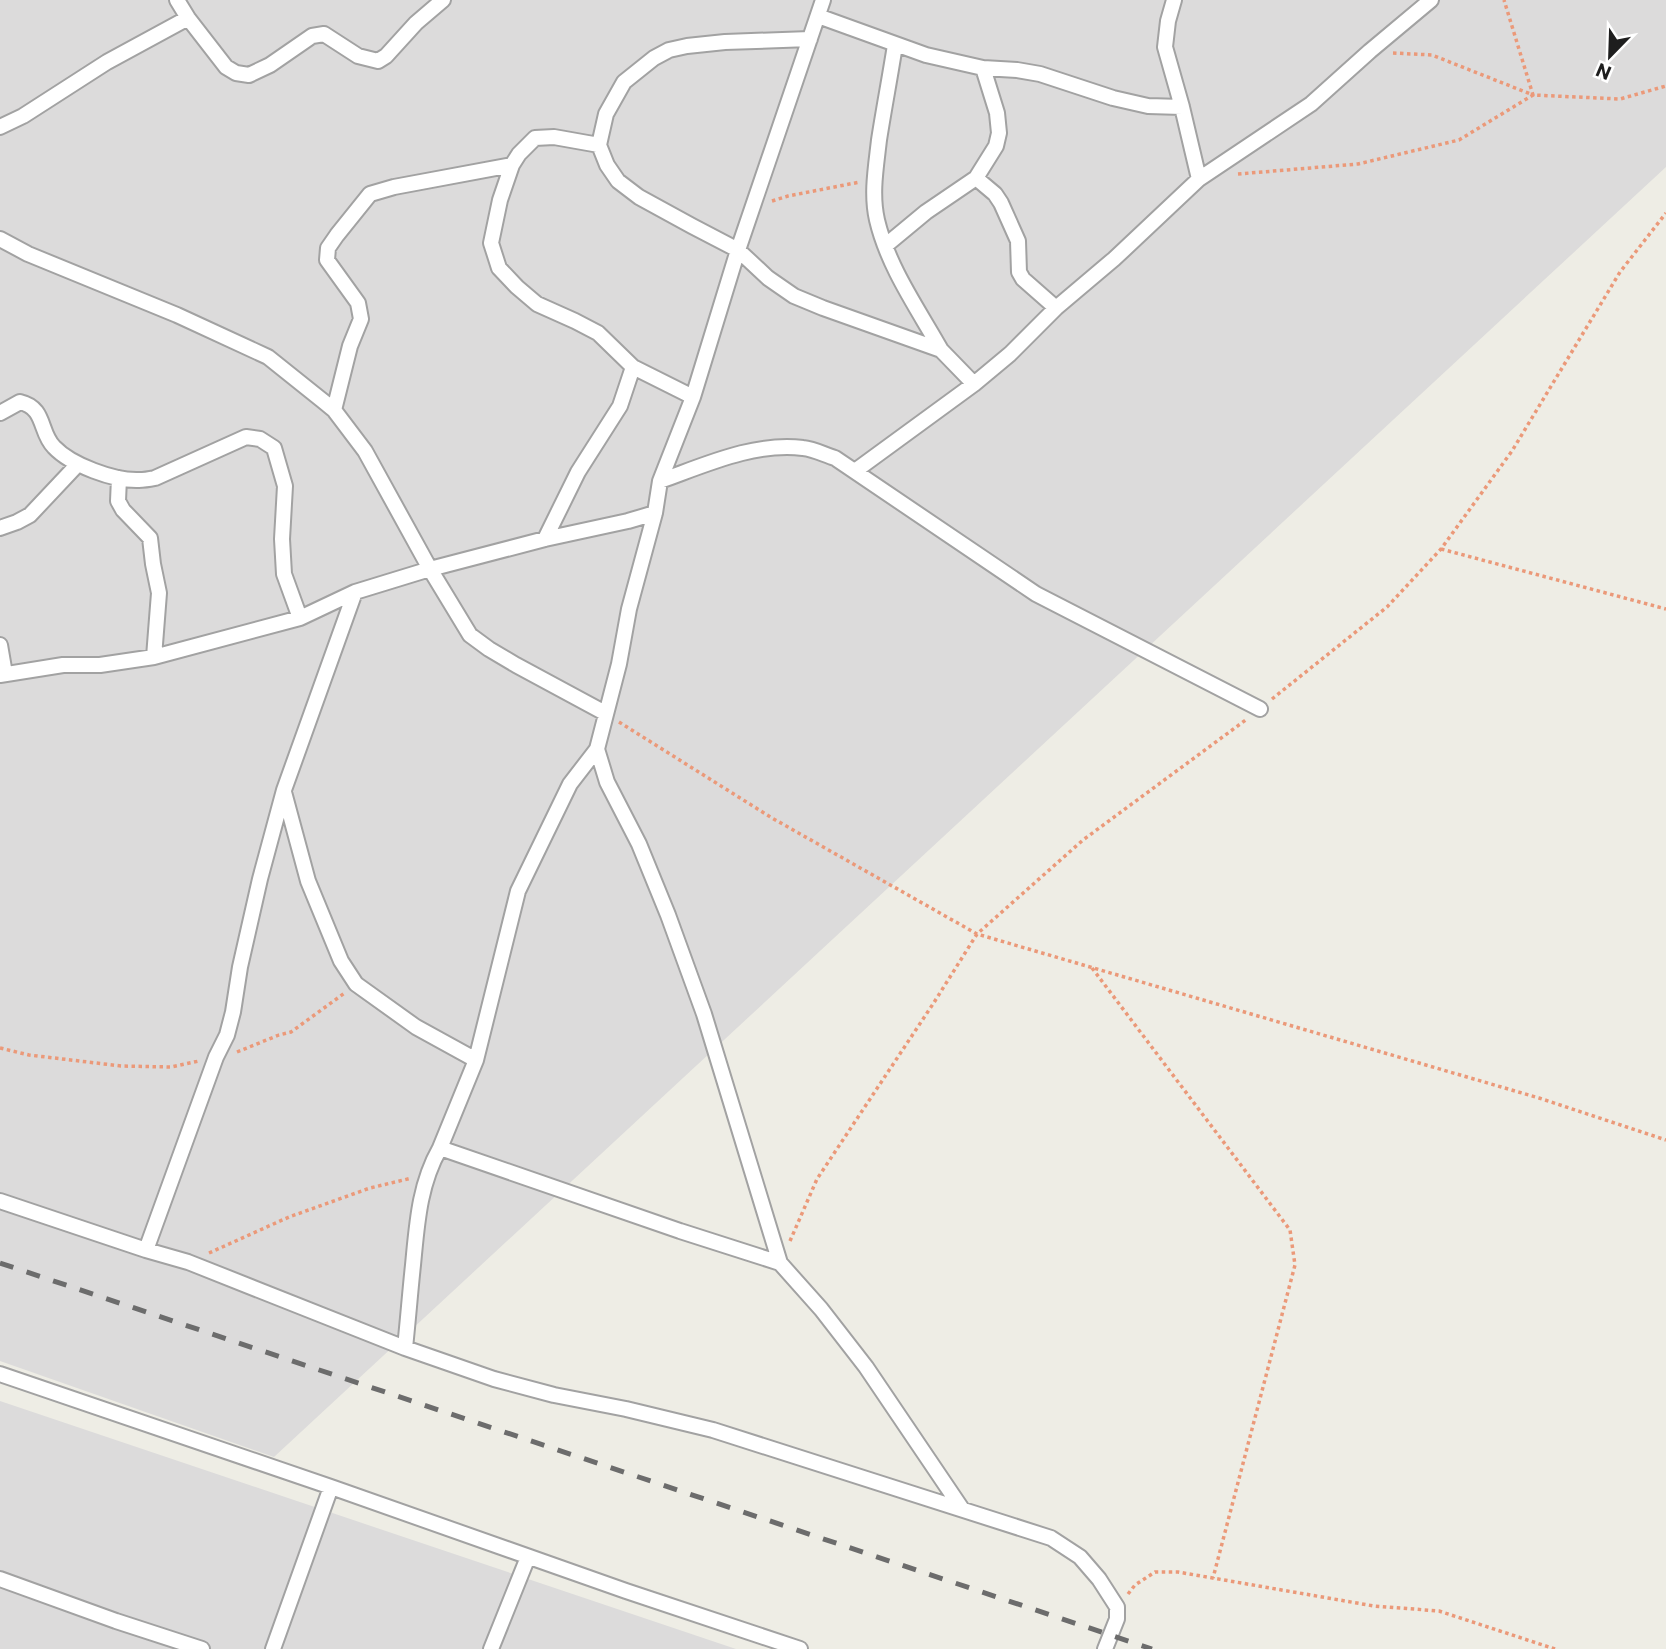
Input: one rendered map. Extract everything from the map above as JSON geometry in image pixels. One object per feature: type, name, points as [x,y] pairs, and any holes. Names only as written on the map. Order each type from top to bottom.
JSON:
[{"type":"street","points":[[177,0],[226,67],[236,73],[249,75],[270,65],[312,36],[324,34],[358,56],[378,61],[443,0]]},
{"type":"street","points":[[405,1348],[416,1232],[426,1175],[440,1148],[475,1060],[518,891],[570,784],[597,749],[619,664],[629,609],[655,513],[660,481],[693,397],[738,250],[823,0]]},
{"type":"street","points":[[1174,0],[1165,47],[1199,179]]},
{"type":"street","points":[[855,471],[974,384],[1010,354],[1199,179],[1311,104],[1432,0]]},
{"type":"street","points":[[818,16],[926,55],[982,68],[1040,74],[1113,98],[1148,106],[1182,107]]},
{"type":"street","points":[[0,127],[23,116],[107,62],[188,18]]},
{"type":"street","points":[[810,39],[687,46],[669,50],[653,58],[624,82],[606,114],[599,145],[607,165],[618,181],[639,197],[738,250],[768,278],[794,296],[941,350]]},
{"type":"street","points":[[895,45],[875,169],[874,202],[877,220],[885,246],[906,289],[941,350],[974,384]]},
{"type":"street","points":[[885,246],[926,212],[976,178],[996,146],[999,132],[997,113],[982,68]]},
{"type":"street","points":[[599,145],[554,137],[536,138],[512,164],[491,243],[499,268],[516,287],[537,304],[598,333],[633,367],[693,397]]},
{"type":"street","points":[[334,410],[348,353],[361,319],[358,303],[327,260],[328,248],[337,235],[370,194],[512,164]]},
{"type":"street","points":[[976,178],[995,194],[1001,203],[1018,241],[1019,272],[1023,279],[1056,309]]},
{"type":"street","points":[[0,239],[28,254],[177,315],[268,357],[334,410],[365,451],[470,635],[516,665],[606,713]]},
{"type":"street","points":[[545,539],[578,472],[620,406],[633,367]]},
{"type":"street","points":[[0,412],[20,402],[29,404],[35,408],[52,446],[78,464],[119,478],[155,478],[246,437],[260,439],[274,448],[285,486],[282,539],[284,574],[300,618]]},
{"type":"street","points":[[660,481],[724,458],[767,449],[804,448],[835,458],[1035,594],[1260,709]]},
{"type":"street","points":[[0,528],[30,515],[78,464]]},
{"type":"street","points":[[119,478],[118,501],[123,510],[150,538],[159,593],[154,657]]},
{"type":"street","points":[[0,645],[2,674],[63,665],[100,665],[154,657],[300,618],[355,592],[430,569],[545,539],[628,522],[655,513]]},
{"type":"street","points":[[146,1250],[216,1057],[227,1035],[260,879],[284,790],[355,592]]},
{"type":"street","points":[[597,749],[607,782],[639,844],[668,915],[699,1002],[740,1127],[780,1263],[821,1309],[866,1367],[962,1509]]},
{"type":"street","points":[[284,790],[308,881],[341,961],[356,984],[416,1027],[475,1060]]},
{"type":"street","points":[[440,1148],[780,1263]]},
{"type":"street","points":[[0,1201],[188,1262],[405,1348],[494,1379],[713,1430],[1051,1538],[1080,1557],[1100,1580],[1117,1607],[1117,1619],[1105,1649]]},
{"type":"street","points":[[0,1374],[331,1487],[528,1558],[800,1649]]},
{"type":"street","points":[[273,1649],[331,1487]]},
{"type":"street","points":[[491,1649],[528,1558]]},
{"type":"street","points":[[0,1579],[202,1649]]},
{"type":"path","points":[[1504,0],[1533,95]]},
{"type":"path","points":[[1370,51],[1432,55],[1533,95],[1620,99],[1666,86]]},
{"type":"path","points":[[1233,174],[1359,164],[1459,139],[1533,95]]},
{"type":"path","points":[[753,206],[835,186],[859,182],[875,185]]},
{"type":"path","points":[[780,1263],[817,1179],[977,934],[1083,841],[1260,709],[1387,607],[1441,549],[1512,451],[1620,272],[1666,214]]},
{"type":"path","points":[[1441,549],[1666,609]]},
{"type":"path","points":[[606,713],[772,818],[977,934],[1539,1098],[1666,1140]]},
{"type":"path","points":[[1093,968],[1290,1230],[1295,1265],[1213,1578]]},
{"type":"path","points":[[0,1048],[30,1055],[121,1066],[171,1067],[240,1051],[291,1032],[356,984]]},
{"type":"path","points":[[188,1262],[289,1217],[370,1188],[426,1175]]},
{"type":"path","points":[[1117,1607],[1135,1586],[1155,1572],[1178,1572],[1374,1606],[1439,1611],[1555,1649]]},
{"type":"shaded area","points":[[0,0],[1666,0],[1666,167],[274,1457],[0,1361]]},
{"type":"shaded area","points":[[0,1401],[736,1649],[0,1649]]},
{"type":"railway","points":[[0,1263],[1152,1649]]}]
